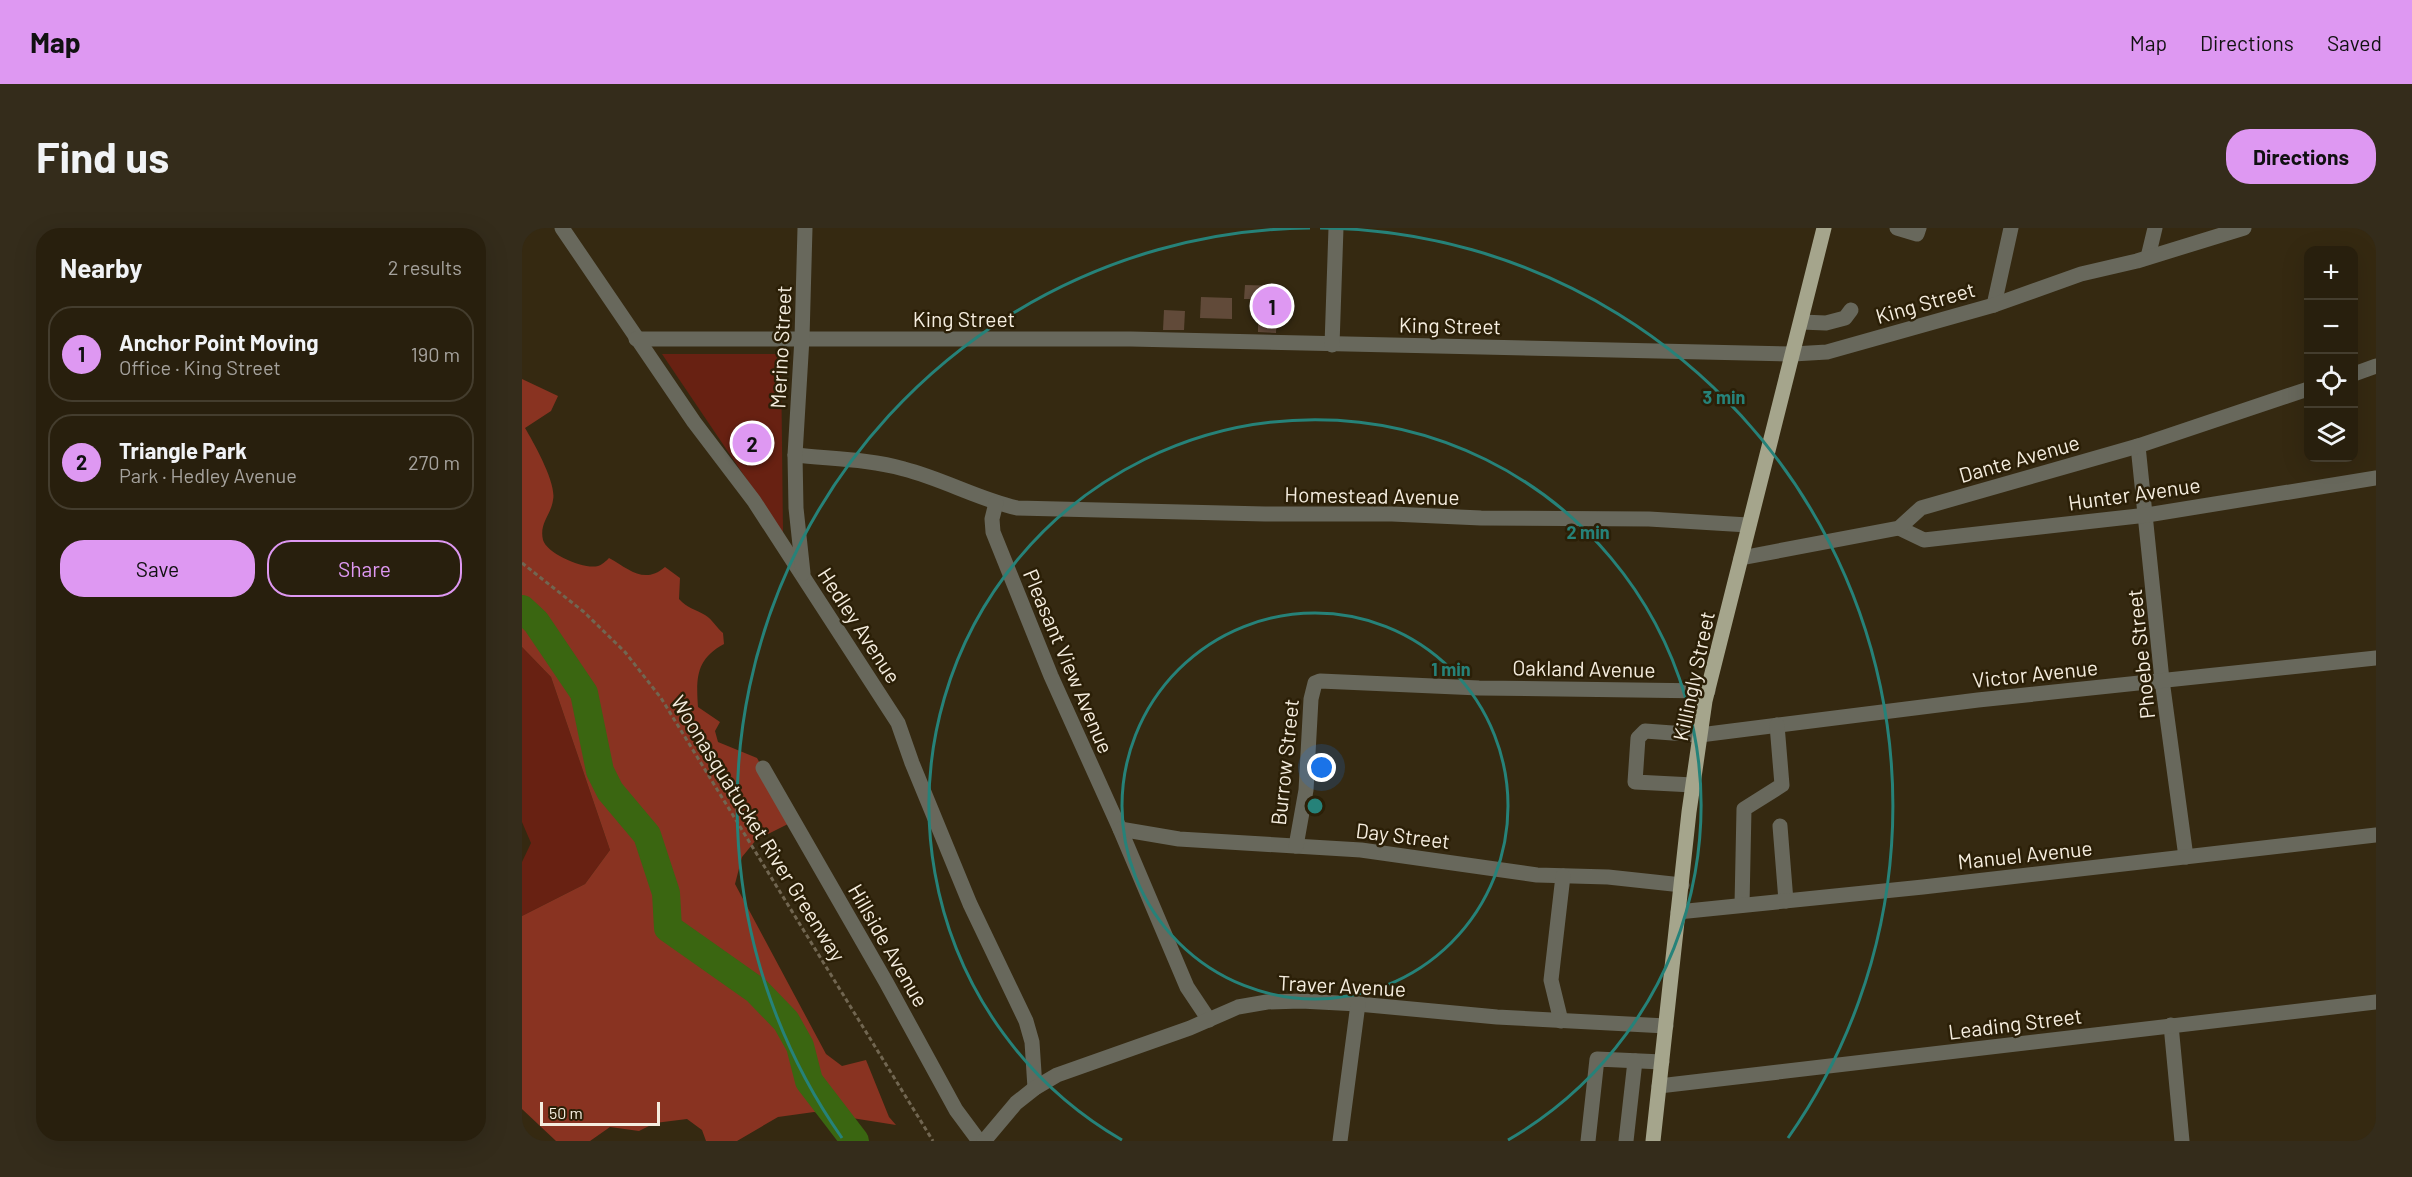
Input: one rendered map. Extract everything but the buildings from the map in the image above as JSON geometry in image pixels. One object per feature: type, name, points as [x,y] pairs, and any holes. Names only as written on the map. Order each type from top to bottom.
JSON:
[{"type":"main road","name":"Killingly Street","points":[[1653,1141],[1693,785],[1708,691],[1824,228]]},
{"type":"street","name":"Hedley Avenue","points":[[562,228],[694,422],[754,501],[898,723],[970,904],[1026,1021],[1032,1042],[1035,1088]]},
{"type":"street","name":"Merino Street","points":[[803,576],[796,508],[795,455],[802,338],[805,228]]},
{"type":"street","points":[[1332,345],[1336,228]]},
{"type":"street","points":[[1897,228],[1917,234],[1919,228]]},
{"type":"street","points":[[1994,304],[2011,228]]},
{"type":"street","points":[[2148,257],[2155,228]]},
{"type":"street","name":"King Street","points":[[636,339],[1131,339],[1793,354],[1827,352],[1994,304],[2081,274],[2148,257],[2244,228]]},
{"type":"street","points":[[1801,322],[1826,323],[1845,318],[1851,310]]},
{"type":"street","points":[[2358,373],[2376,366]]},
{"type":"street","name":"Dante Avenue","points":[[1899,528],[1920,508],[2138,446],[2304,390]]},
{"type":"street","name":"Phoebe Street","points":[[2138,446],[2147,515],[2162,680],[2186,857]]},
{"type":"street","points":[[795,455],[867,461],[903,468],[996,503]]},
{"type":"street","name":"Hunter Avenue","points":[[1899,528],[1924,540],[2147,515],[2376,478]]},
{"type":"street","name":"Homestead Avenue","points":[[996,503],[1017,508],[1638,519],[1748,525]]},
{"type":"street","name":"Pleasant View Avenue","points":[[996,503],[992,519],[993,532],[1051,676],[1120,828],[1187,987],[1209,1020]]},
{"type":"street","points":[[1741,558],[1899,528]]},
{"type":"street","name":"Victor Avenue","points":[[1693,785],[1635,782],[1638,738],[1645,731],[1700,735],[1978,700],[2376,658]]},
{"type":"street","name":"Oakland Avenue","points":[[1315,683],[1320,681],[1479,688],[1708,691]]},
{"type":"street","name":"Burrow Street","points":[[1296,846],[1306,790],[1311,699],[1315,683]]},
{"type":"street","points":[[1742,905],[1744,809],[1782,786],[1777,725]]},
{"type":"street","name":"Hillside Avenue","points":[[763,768],[886,982],[956,1110],[982,1141]]},
{"type":"street","points":[[1780,826],[1786,901]]},
{"type":"street","name":"Day Street","points":[[1120,828],[1179,839],[1361,850],[1537,875],[1608,877],[1682,885]]},
{"type":"street","name":"Manuel Avenue","points":[[1678,912],[2376,835]]},
{"type":"street","points":[[1561,1021],[1551,980],[1563,876]]},
{"type":"street","name":"Traver Avenue","points":[[982,1141],[1016,1103],[1057,1075],[1209,1020],[1238,1007],[1267,1002],[1358,1004],[1497,1017],[1666,1026]]},
{"type":"street","name":"Leading Street","points":[[1659,1086],[2376,1002]]},
{"type":"street","points":[[1340,1141],[1358,1004]]},
{"type":"street","points":[[2171,1025],[2182,1141]]},
{"type":"street","points":[[1588,1141],[1597,1059],[1662,1062]]},
{"type":"street","points":[[1626,1141],[1635,1061]]},
{"type":"path","name":"Woonasquatucket River Greenway","points":[[522,563],[592,620],[625,652],[661,698],[933,1141]]},
{"type":"shaded area","points":[[662,354],[781,354],[783,533]]},
{"type":"shaded area","points":[[522,379],[558,396],[551,411],[525,428],[552,484],[552,505],[542,534],[546,545],[551,551],[567,560],[584,566],[598,566],[609,558],[643,575],[650,575],[665,567],[680,578],[679,599],[708,617],[723,633],[724,644],[708,656],[700,670],[697,687],[698,707],[720,722],[715,731],[718,742],[757,758],[792,822],[756,840],[742,857],[735,884],[826,1054],[842,1066],[866,1060],[889,1117],[896,1125],[814,1112],[778,1117],[737,1141],[706,1141],[702,1130],[687,1119],[655,1123],[639,1131],[610,1127],[590,1141],[556,1141],[522,1109],[522,916],[585,884],[610,850],[551,677],[522,647]]},
{"type":"shaded area","points":[[522,647],[551,677],[610,850],[585,884],[522,916],[522,862],[531,843],[522,822]]},
{"type":"waterway","points":[[522,609],[536,622],[584,693],[600,771],[610,791],[647,835],[666,893],[668,928],[756,990],[786,1021],[800,1046],[809,1081],[855,1141]]},
{"type":"place","name":"Anchor Point Moving","points":[[1272,306]]},
{"type":"place","name":"Triangle Park","points":[[752,443]]}]
